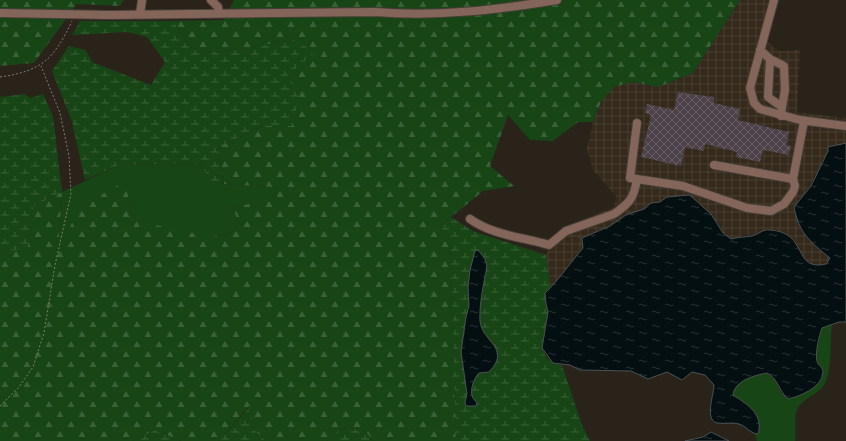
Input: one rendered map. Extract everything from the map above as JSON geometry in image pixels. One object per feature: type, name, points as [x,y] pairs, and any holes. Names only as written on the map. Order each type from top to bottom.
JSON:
[{"type":"street","points":[[140,14],[142,0]]},
{"type":"street","points":[[211,0],[218,7],[219,13]]},
{"type":"street","points":[[0,13],[140,14],[375,12],[401,14],[452,14],[557,0]]},
{"type":"street","points":[[774,0],[750,88],[754,103],[760,109],[782,111],[804,121],[846,126]]},
{"type":"street","points":[[760,50],[770,59],[784,66],[785,90],[782,111]]},
{"type":"street","points":[[770,59],[768,97],[782,111]]},
{"type":"street","points":[[637,123],[630,178],[683,186],[747,208],[771,211],[784,204],[793,192],[795,186],[793,179],[804,121]]},
{"type":"street","points":[[714,165],[793,179]]},
{"type":"street","points":[[470,219],[480,227],[548,245],[566,231],[614,214],[620,210],[631,201],[637,179]]},
{"type":"path","points":[[0,77],[41,66],[62,41],[76,14]]},
{"type":"path","points":[[0,406],[19,387],[33,367],[44,334],[55,265],[71,194],[69,156],[60,113],[41,66]]},
{"type":"shaded area","points":[[740,0],[777,0],[765,40],[779,51],[800,50],[797,112],[846,118],[846,143],[828,147],[828,151],[807,191],[800,229],[810,241],[830,258],[829,261],[826,264],[819,266],[810,264],[801,256],[795,240],[780,232],[768,229],[754,235],[744,235],[731,239],[723,233],[719,224],[698,201],[686,195],[665,198],[660,202],[651,203],[644,209],[599,230],[583,246],[551,289],[546,255],[560,229],[614,207],[616,196],[593,170],[587,149],[593,122],[601,102],[614,87],[633,82],[659,87],[693,73]]},
{"type":"green space","points":[[0,0],[124,0],[120,6],[77,4],[34,63],[0,66]]},
{"type":"green space","points":[[234,0],[740,0],[693,73],[659,87],[633,82],[614,87],[601,102],[593,122],[578,122],[553,141],[530,140],[508,115],[490,166],[514,186],[483,191],[440,226],[450,239],[456,441],[374,441],[364,430],[341,428],[327,441],[266,441],[254,430],[249,406],[219,441],[181,441],[155,430],[133,441],[0,441],[0,250],[27,250],[34,206],[62,192],[58,251],[80,207],[125,181],[131,210],[141,229],[151,224],[211,237],[229,234],[241,226],[232,208],[277,197],[274,187],[224,184],[218,147],[263,126],[292,126],[285,78],[294,40],[214,53],[190,47],[173,21],[224,20]]},
{"type":"green space","points":[[80,21],[173,21],[190,47],[214,53],[294,40],[315,52],[285,78],[301,91],[292,126],[263,126],[218,147],[224,184],[209,180],[201,163],[119,165],[85,180],[72,122],[52,71],[69,46],[86,50],[92,62],[151,85],[165,62],[147,37],[128,32],[72,35]]},
{"type":"green space","points":[[25,94],[30,98],[43,94],[53,116],[62,192],[34,206],[27,250],[0,250],[0,97]]},
{"type":"green space","points":[[201,163],[209,180],[224,184],[274,187],[277,198],[232,208],[241,226],[229,234],[211,237],[141,229],[131,210],[125,182],[58,252],[62,192],[119,165]]},
{"type":"green space","points":[[451,217],[473,231],[546,255],[551,289],[545,293],[548,310],[543,344],[544,351],[547,358],[562,365],[582,425],[590,441],[456,441],[450,239],[440,226]]},
{"type":"green space","points":[[832,323],[829,372],[827,379],[822,388],[800,405],[795,417],[795,441],[757,441],[754,433],[759,433],[759,424],[742,400],[733,396],[737,386],[751,377],[767,373],[775,380],[781,393],[797,397],[810,390],[818,384],[822,376],[822,370],[817,360],[817,355],[822,329],[824,326]]},
{"type":"green space","points":[[250,406],[254,430],[266,441],[219,441]]},
{"type":"green space","points":[[341,428],[364,430],[374,441],[327,441]]},
{"type":"green space","points":[[155,430],[181,441],[133,441]]},
{"type":"water","points":[[846,143],[846,322],[839,322],[822,328],[818,344],[817,357],[818,363],[823,372],[822,378],[815,387],[810,390],[788,399],[782,393],[774,378],[767,373],[751,377],[741,382],[737,386],[733,395],[753,410],[759,421],[758,434],[753,433],[739,424],[717,423],[713,421],[710,412],[714,385],[705,375],[692,372],[682,380],[667,372],[648,379],[631,371],[580,370],[570,365],[553,363],[542,348],[548,312],[545,293],[583,248],[582,238],[610,226],[626,215],[644,209],[651,203],[660,202],[667,197],[689,195],[711,214],[723,233],[731,239],[752,236],[768,230],[782,232],[790,237],[808,262],[815,265],[826,264],[830,258],[806,236],[799,224],[794,207],[811,186],[828,151],[828,147]]},
{"type":"water","points":[[478,250],[485,259],[487,266],[481,300],[480,321],[485,334],[497,351],[498,357],[489,372],[479,373],[475,378],[472,388],[472,395],[477,403],[476,406],[466,406],[465,403],[467,394],[461,352],[469,306],[468,287],[470,270],[475,251]]},
{"type":"water","points":[[711,432],[729,441],[685,441],[703,437]]},
{"type":"building","points":[[678,92],[714,97],[714,103],[740,109],[738,120],[789,132],[786,145],[791,146],[789,155],[763,150],[760,162],[736,157],[737,152],[705,144],[704,151],[685,147],[681,166],[641,157],[651,115],[645,113],[647,104],[674,110]]}]
